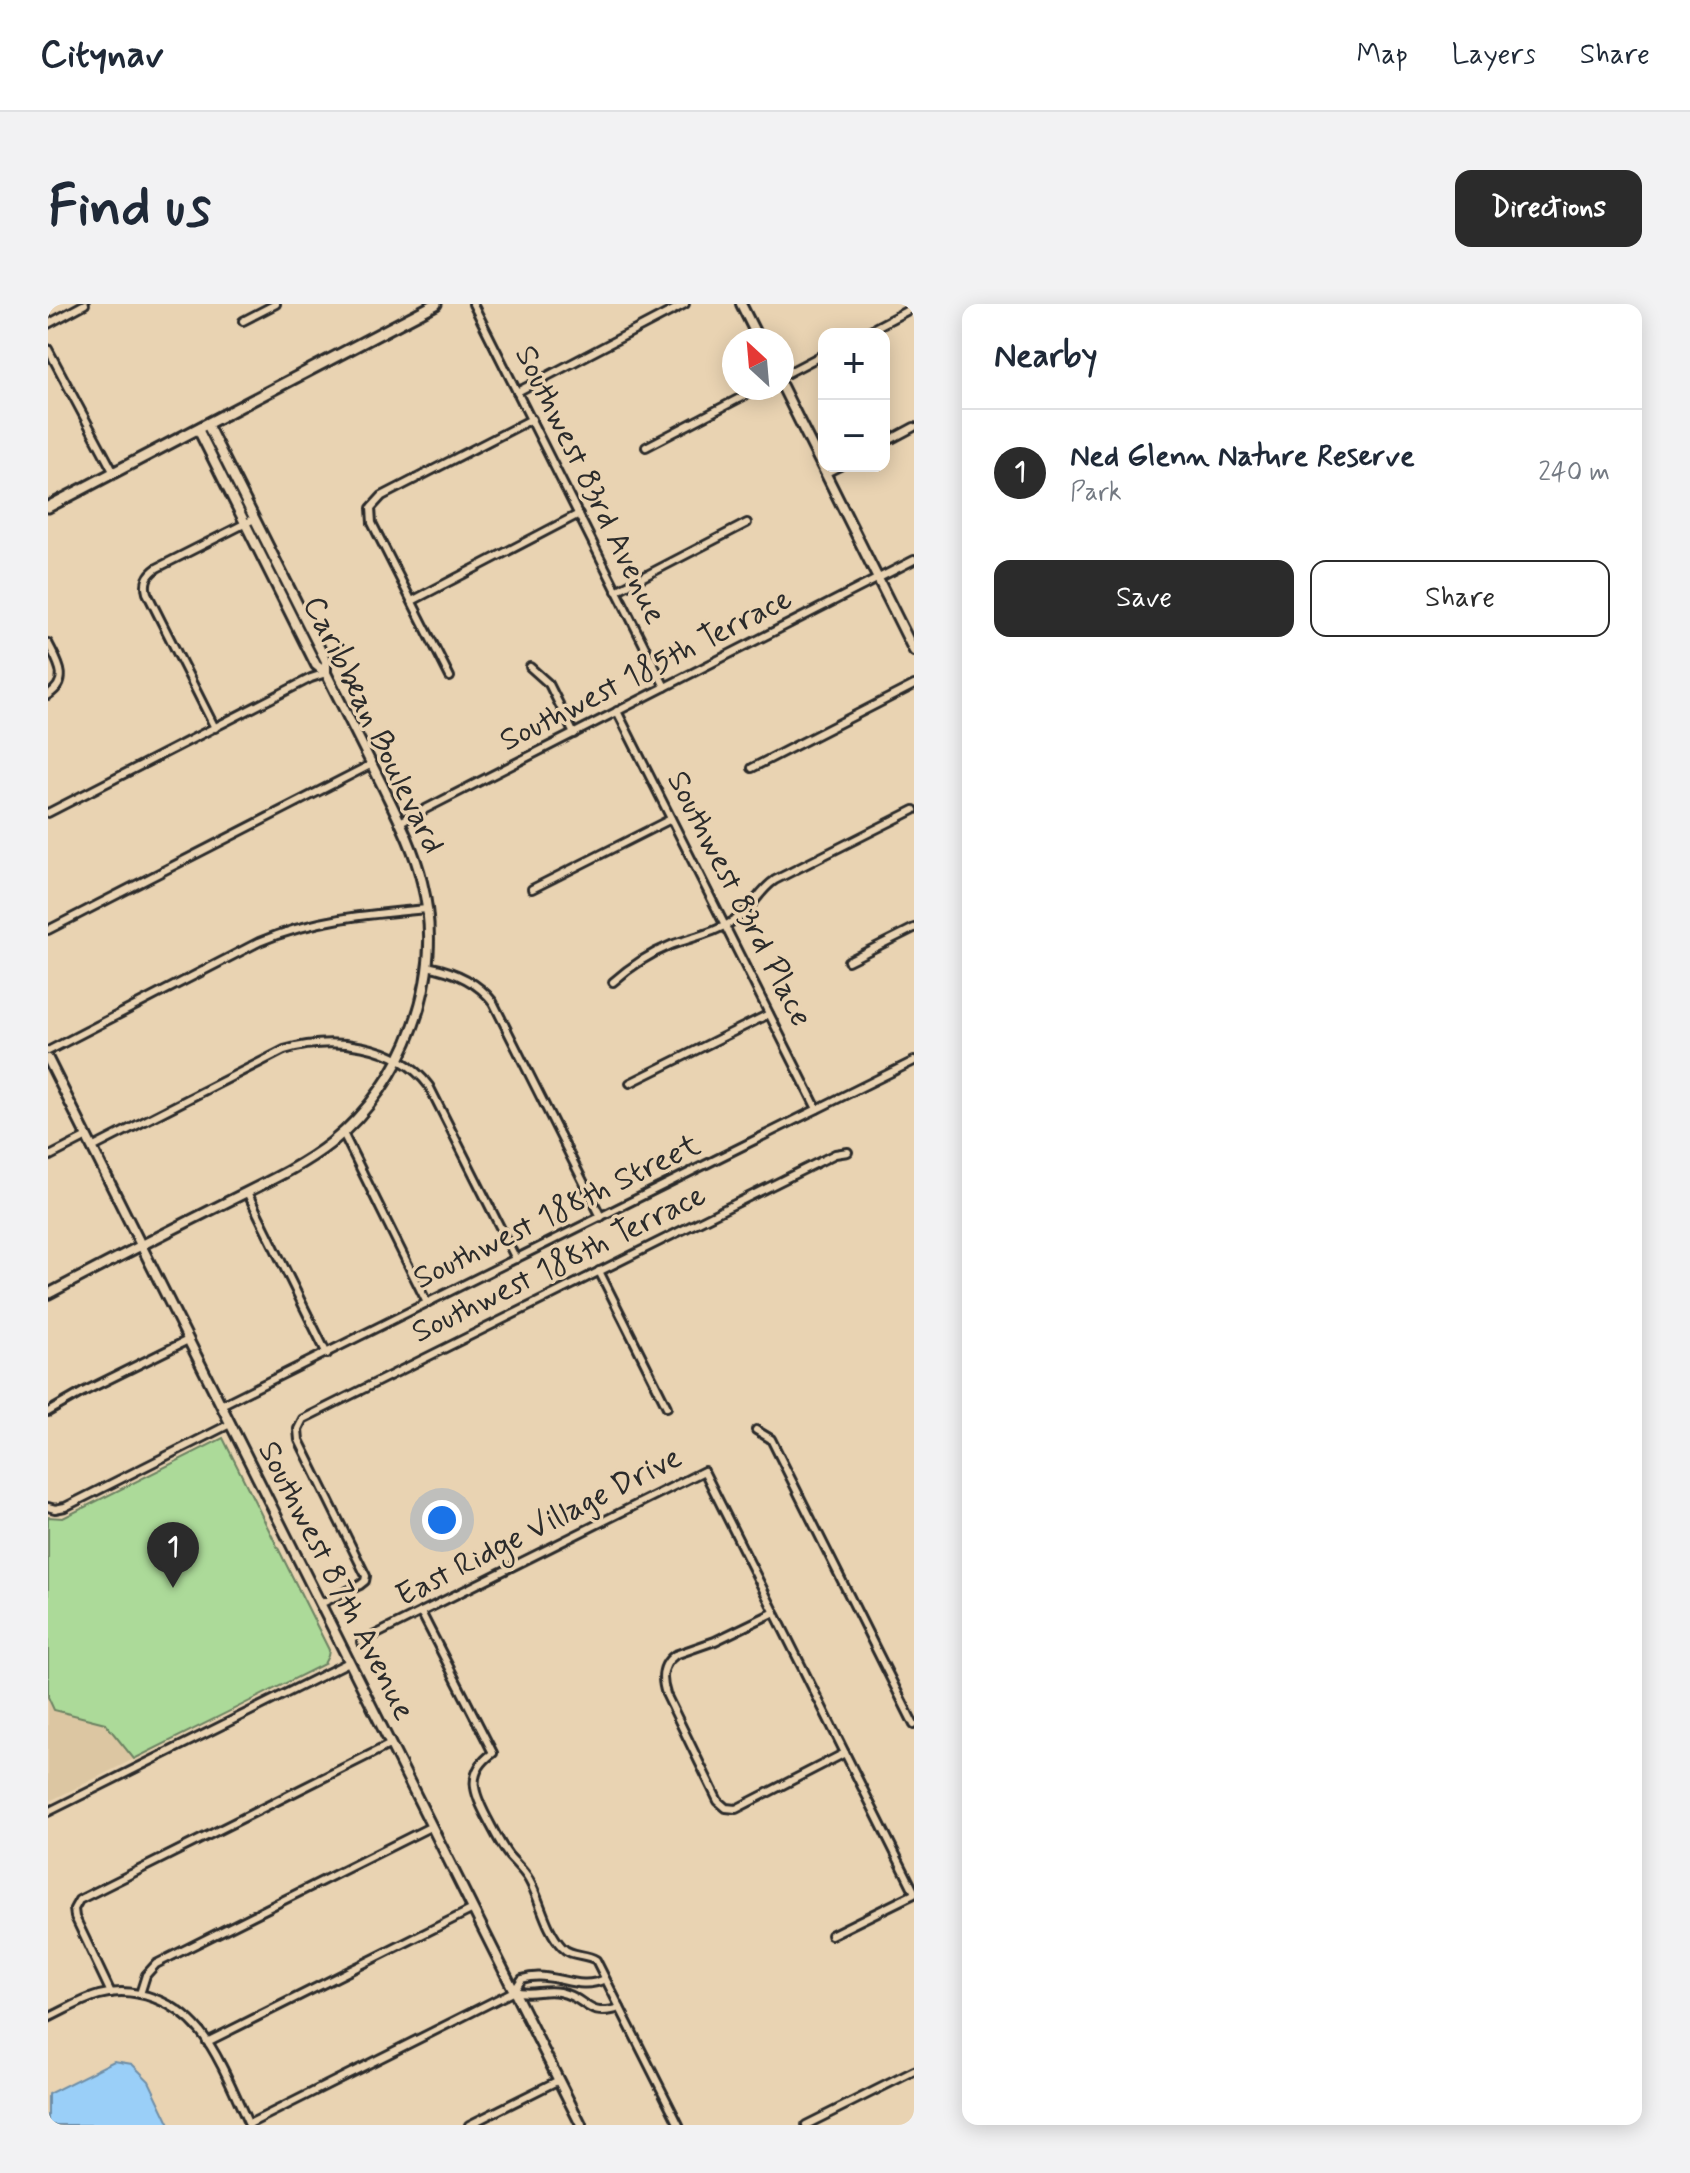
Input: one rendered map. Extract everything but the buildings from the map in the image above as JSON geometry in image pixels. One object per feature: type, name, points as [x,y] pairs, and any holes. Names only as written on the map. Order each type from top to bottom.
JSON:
[{"type":"main road","points":[[48,507],[436,304]]},
{"type":"street","points":[[48,324],[85,304]]},
{"type":"street","points":[[243,321],[262,307],[276,304]]},
{"type":"street","name":"Southwest 83rd Avenue","points":[[473,304],[665,687]]},
{"type":"street","points":[[517,392],[685,304]]},
{"type":"street","points":[[741,304],[753,328]]},
{"type":"street","points":[[874,328],[914,307]]},
{"type":"street","points":[[48,349],[114,473]]},
{"type":"street","points":[[794,370],[818,357]]},
{"type":"street","points":[[646,447],[736,400]]},
{"type":"street","points":[[789,400],[914,651]]},
{"type":"street","points":[[450,677],[372,523],[371,508],[382,496],[532,419]]},
{"type":"street","name":"Caribbean Boulevard","points":[[48,1294],[301,1163],[343,1133],[369,1106],[398,1061],[418,1015],[427,966],[427,909],[417,864],[400,822],[326,673],[326,661],[202,426]]},
{"type":"street","points":[[890,440],[914,427]]},
{"type":"street","points":[[412,601],[579,514]]},
{"type":"street","points":[[215,728],[147,593],[146,581],[157,568],[250,521]]},
{"type":"street","points":[[616,591],[747,523]]},
{"type":"street","name":"Southwest 185th Terrace","points":[[400,822],[914,560]]},
{"type":"street","points":[[48,643],[61,671],[57,689],[48,695]]},
{"type":"street","points":[[530,667],[549,684],[574,734]]},
{"type":"street","points":[[48,813],[326,673]]},
{"type":"street","points":[[752,768],[914,685]]},
{"type":"street","name":"Southwest 83rd Place","points":[[617,711],[817,1109]]},
{"type":"street","points":[[48,930],[372,764]]},
{"type":"street","points":[[613,982],[650,955],[725,926],[747,911],[770,884],[914,810]]},
{"type":"street","points":[[532,889],[671,819]]},
{"type":"street","points":[[48,1051],[284,932],[322,921],[427,909]]},
{"type":"street","points":[[848,961],[914,928]]},
{"type":"street","points":[[427,966],[465,978],[493,1002],[601,1217]]},
{"type":"street","points":[[630,1083],[769,1014]]},
{"type":"street","points":[[92,1148],[264,1059],[292,1048],[320,1043],[375,1050],[416,1071],[429,1086],[516,1259]]},
{"type":"street","name":"Southwest 87th Avenue","points":[[48,1059],[581,2125]]},
{"type":"street","name":"Southwest 188th Street","points":[[221,1405],[914,1061]]},
{"type":"street","points":[[343,1133],[427,1303]]},
{"type":"street","points":[[48,1157],[87,1137]]},
{"type":"street","name":"Southwest 188th Terrace","points":[[320,1604],[360,1585],[365,1579],[364,1570],[299,1440],[298,1429],[309,1415],[835,1154],[848,1152]]},
{"type":"street","points":[[247,1192],[327,1354]]},
{"type":"street","points":[[599,1271],[667,1407]]},
{"type":"street","points":[[48,1412],[188,1340]]},
{"type":"street","points":[[48,1507],[65,1507],[230,1424]]},
{"type":"street","points":[[756,1430],[771,1439],[914,1725]]},
{"type":"street","name":"East Ridge Village Drive","points":[[361,1642],[704,1471],[914,1892]]},
{"type":"street","points":[[421,1612],[493,1753],[482,1763],[475,1777],[474,1789],[479,1803],[503,1848],[527,1877],[558,1942],[569,1953],[594,1958],[679,2125]]},
{"type":"street","points":[[775,1612],[715,1641],[687,1650],[668,1661],[663,1674],[666,1694],[715,1795],[726,1808],[746,1806],[845,1753]]},
{"type":"street","points":[[48,1812],[349,1662]]},
{"type":"street","points":[[111,1993],[76,1920],[76,1903],[391,1744]]},
{"type":"street","points":[[140,1994],[146,1975],[156,1964],[432,1826]]},
{"type":"street","points":[[831,1935],[914,1892]]},
{"type":"street","points":[[207,2042],[473,1909]]},
{"type":"street","points":[[48,2018],[111,1993],[140,1994],[162,2002],[199,2029],[249,2124],[514,1991],[522,1979],[548,1976],[594,1984],[605,1979]]},
{"type":"street","points":[[547,1991],[548,1976]]},
{"type":"street","points":[[572,1996],[576,1983]]},
{"type":"street","points":[[514,1991],[528,1995],[547,1991],[572,1996],[599,2012],[620,2008]]},
{"type":"street","points":[[806,2125],[914,2071]]},
{"type":"street","points":[[471,2124],[559,2080]]},
{"type":"shaded area","points":[[48,1697],[55,1710],[105,1723],[134,1759],[48,1802]]},
{"type":"green space","points":[[223,1438],[329,1650],[328,1656],[324,1664],[134,1759],[105,1723],[54,1710],[48,1697],[48,1517],[63,1518]]},
{"type":"water","points":[[114,2061],[132,2064],[149,2081],[170,2125],[48,2125],[48,2094]]},
{"type":"place","name":"Ned Glenn Nature Reserve","points":[[173,1588]]}]
